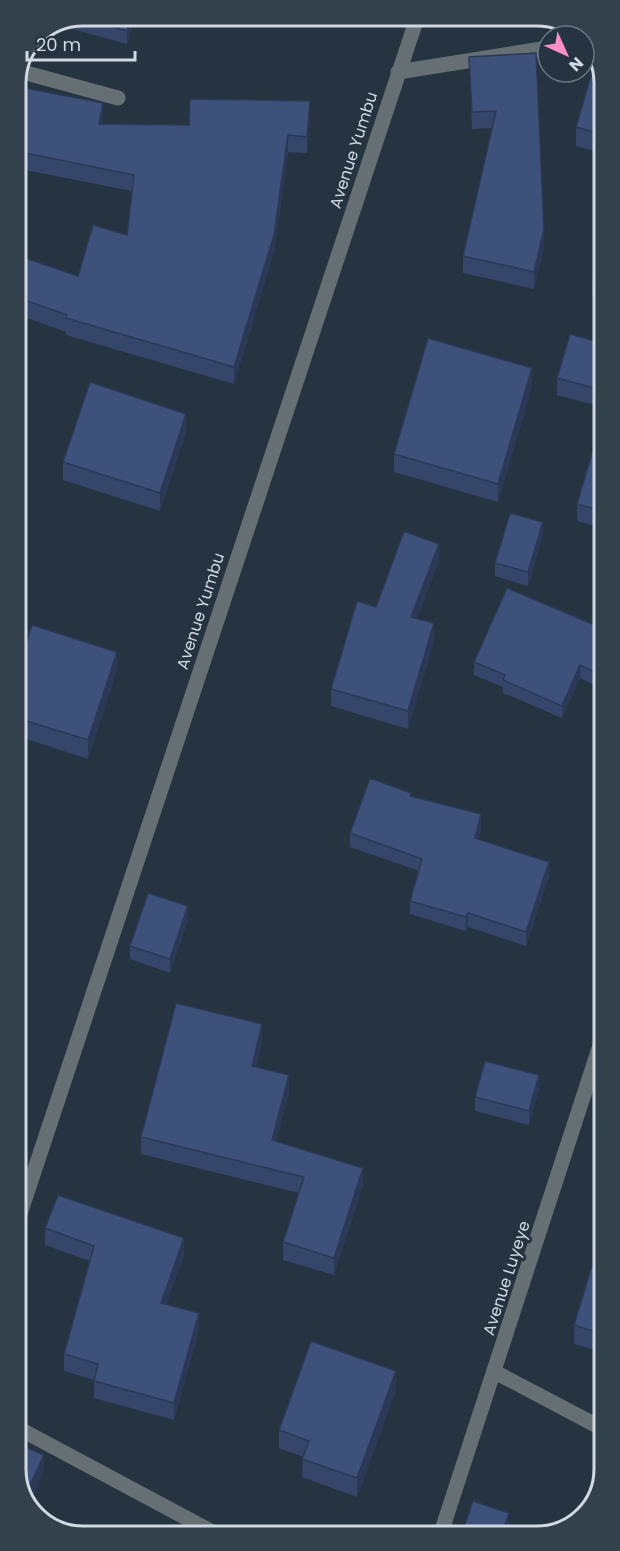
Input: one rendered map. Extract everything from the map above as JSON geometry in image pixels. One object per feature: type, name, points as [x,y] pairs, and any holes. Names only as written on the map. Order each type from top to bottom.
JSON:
[{"type":"street","name":"Avenue Yumbu","points":[[26,1196],[414,26]]},
{"type":"street","points":[[398,72],[536,50]]},
{"type":"street","points":[[27,73],[118,98]]},
{"type":"street","name":"Avenue Luyeye","points":[[443,1526],[594,1064]]},
{"type":"street","points":[[495,1371],[594,1424]]},
{"type":"street","points":[[26,1432],[200,1525]]},
{"type":"building","points":[[110,26],[129,26],[127,31]]},
{"type":"building","points":[[536,53],[544,229],[534,272],[463,256],[496,111],[472,112],[469,57]]},
{"type":"building","points":[[589,84],[594,84],[594,132],[576,127]]},
{"type":"building","points":[[26,88],[103,103],[99,124],[189,125],[190,99],[310,101],[307,137],[288,135],[274,235],[234,367],[66,318],[67,315],[26,301],[26,258],[78,276],[93,225],[127,235],[134,175],[26,153]]},
{"type":"building","points":[[570,334],[594,341],[594,388],[557,378]]},
{"type":"building","points":[[428,338],[532,368],[498,484],[394,454]]},
{"type":"building","points":[[90,382],[186,414],[160,493],[63,462]]},
{"type":"building","points":[[594,446],[594,509],[577,504]]},
{"type":"building","points":[[510,513],[543,522],[528,572],[495,563]]},
{"type":"building","points":[[404,531],[439,544],[411,617],[434,623],[408,711],[331,689],[357,601],[376,607]]},
{"type":"building","points":[[507,588],[594,625],[594,672],[580,665],[562,706],[503,680],[505,675],[474,662]]},
{"type":"building","points":[[32,625],[117,652],[88,740],[26,721],[26,644]]},
{"type":"building","points":[[370,778],[411,793],[410,796],[481,814],[475,838],[549,862],[526,932],[468,913],[466,917],[410,901],[422,859],[350,833]]},
{"type":"building","points":[[148,893],[188,906],[170,959],[130,946]]},
{"type":"building","points":[[176,1003],[262,1024],[252,1066],[289,1075],[272,1140],[363,1168],[334,1258],[283,1242],[304,1177],[141,1137]]},
{"type":"building","points":[[485,1061],[539,1075],[529,1111],[475,1097]]},
{"type":"building","points":[[58,1195],[184,1238],[161,1303],[199,1313],[174,1403],[94,1381],[98,1364],[64,1354],[94,1246],[45,1228]]},
{"type":"building","points":[[594,1259],[594,1331],[574,1325]]},
{"type":"building","points":[[311,1341],[396,1371],[357,1478],[302,1459],[309,1441],[279,1430]]},
{"type":"building","points":[[26,1447],[44,1455],[29,1487]]},
{"type":"building","points":[[473,1501],[509,1513],[504,1526],[464,1526]]}]
